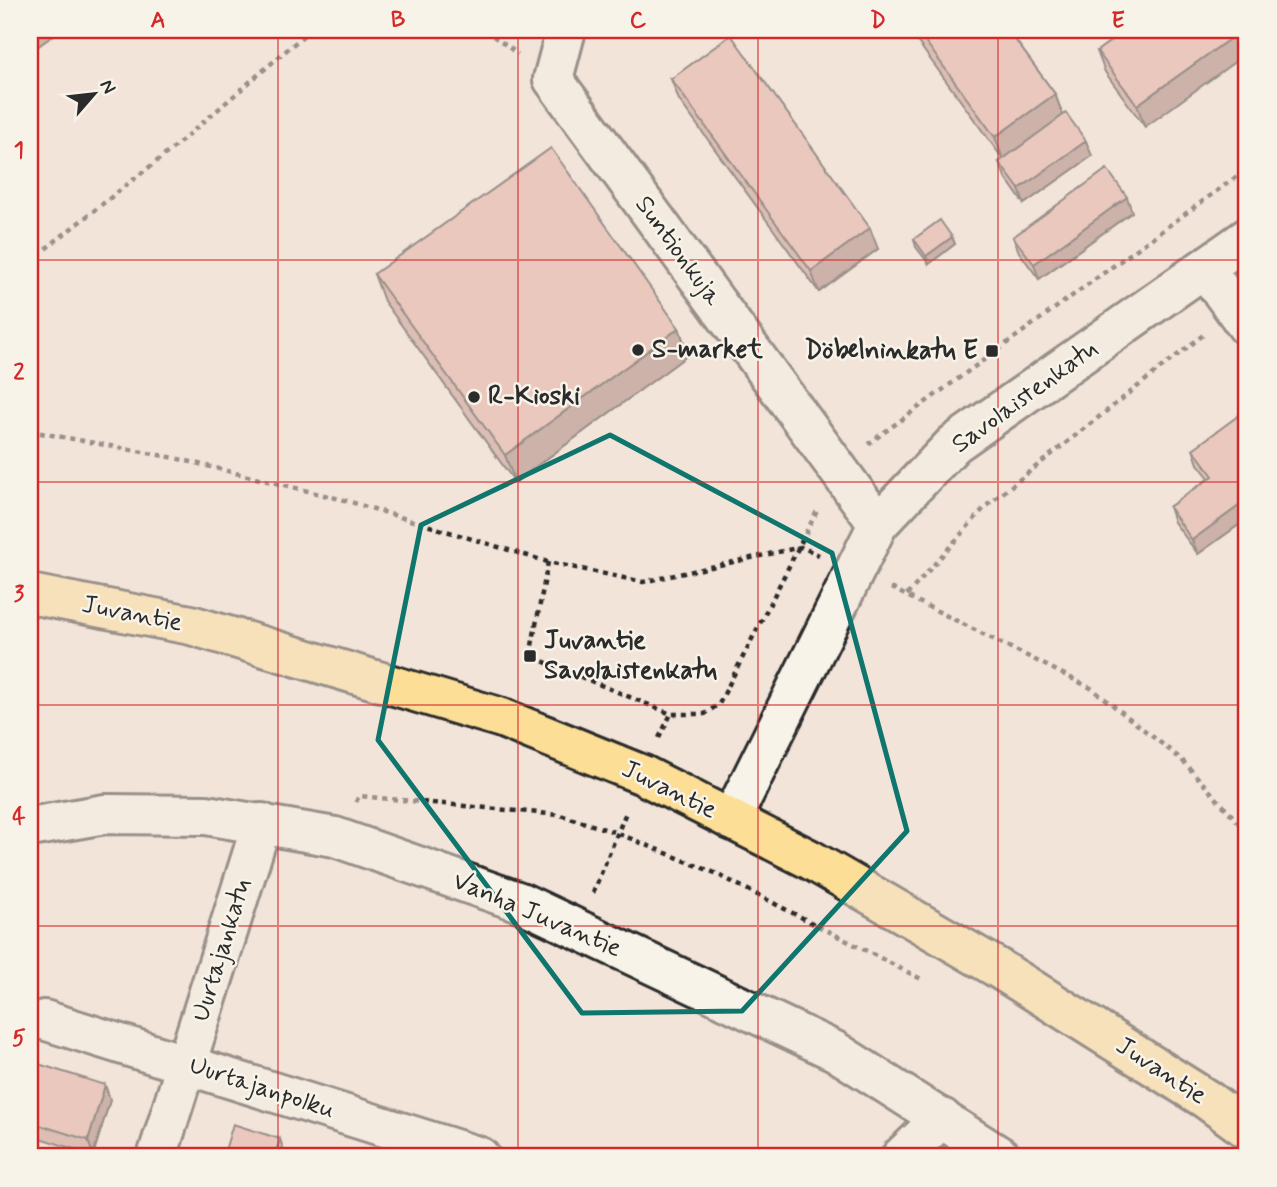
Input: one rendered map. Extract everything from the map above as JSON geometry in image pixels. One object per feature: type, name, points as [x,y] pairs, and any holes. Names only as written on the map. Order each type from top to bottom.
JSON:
[{"type":"main road","name":"Juvantie","points":[[30,594],[191,625],[502,718],[643,775],[811,860],[996,967],[1206,1099],[1247,1129]]},
{"type":"street","name":"Suntionkuja","points":[[566,30],[553,79],[878,524]]},
{"type":"street","name":"Savolaistenkatu","points":[[731,820],[878,524],[954,444],[1247,238]]},
{"type":"street","points":[[1205,269],[1241,318]]},
{"type":"street","name":"Vanha Juvantie","points":[[30,827],[105,814],[206,815],[335,838],[520,902],[835,1051],[1001,1157]]},
{"type":"street","name":"Uurtajankatu","points":[[157,1157],[261,823]]},
{"type":"street","name":"Uurtajanpolku","points":[[44,1020],[480,1157]]},
{"type":"street","points":[[901,1157],[942,1118]]},
{"type":"path","points":[[30,261],[172,150],[310,30]]},
{"type":"path","points":[[907,595],[986,506],[1241,318]]},
{"type":"path","points":[[30,431],[175,458],[344,500],[548,562],[643,582],[801,547],[907,595],[1091,688],[1181,759],[1247,832]]},
{"type":"path","points":[[548,562],[530,656],[671,714]]},
{"type":"path","points":[[335,838],[359,796],[560,815],[617,833],[715,873],[923,980]]},
{"type":"path","points":[[602,870],[617,833]]},
{"type":"highlighted area","points":[[610,435],[832,553],[907,831],[742,1011],[582,1013],[378,740],[421,525]]},
{"type":"building","points":[[917,30],[1008,30],[1055,94],[995,137]]},
{"type":"building","points":[[1126,30],[1242,30],[1137,105],[1097,51]]},
{"type":"building","points":[[731,35],[870,228],[811,271],[671,79]]},
{"type":"building","points":[[1066,113],[1086,141],[1019,189],[999,162]]},
{"type":"building","points":[[551,148],[679,328],[505,455],[374,274]]},
{"type":"building","points":[[1107,169],[1127,197],[1034,264],[1013,237]]},
{"type":"building","points":[[940,220],[952,237],[926,256],[914,239]]},
{"type":"building","points":[[1242,413],[1247,421],[1247,500],[1192,540],[1169,507],[1213,476],[1193,449]]},
{"type":"building","points":[[35,1063],[105,1085],[88,1140],[30,1122],[30,1081]]},
{"type":"building","points":[[233,1124],[280,1139],[274,1157],[223,1157]]},
{"type":"place","name":"S-market","points":[[638,350]]},
{"type":"place","name":"Döbelninkatu E","points":[[992,351]]},
{"type":"place","name":"R-Kioski","points":[[474,397]]},
{"type":"place","name":"Juvantie Savolaistenkatu","points":[[530,656]]}]
